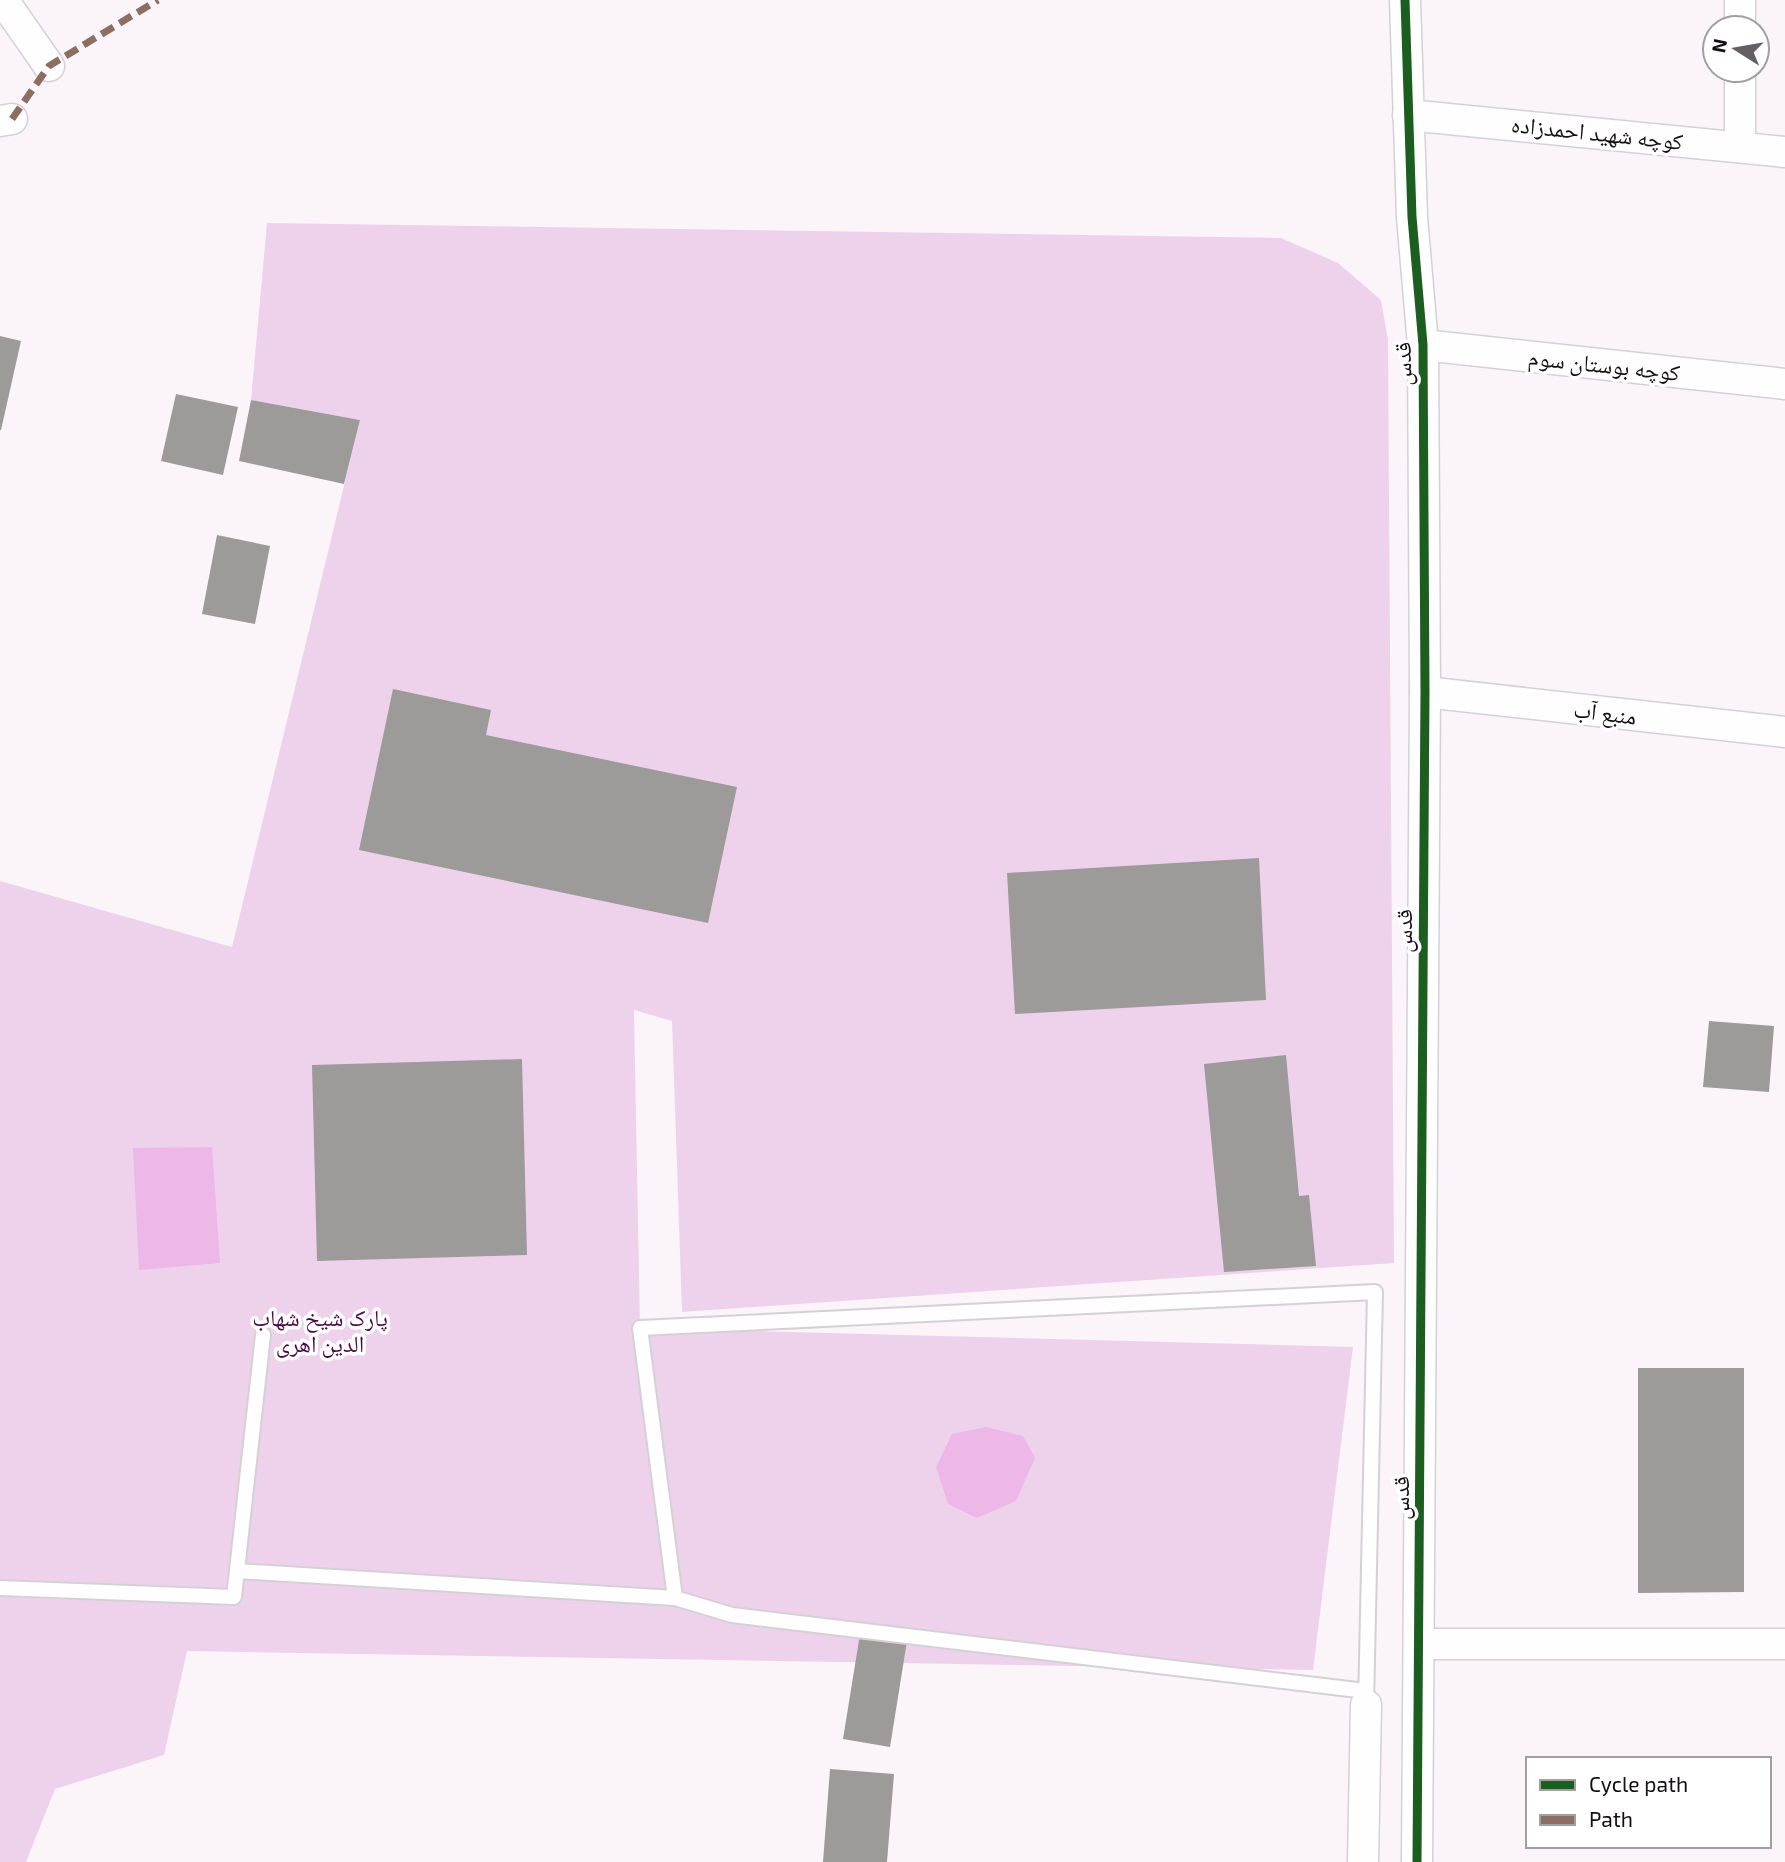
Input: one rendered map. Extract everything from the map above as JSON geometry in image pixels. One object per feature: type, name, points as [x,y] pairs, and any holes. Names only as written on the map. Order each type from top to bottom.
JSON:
[{"type":"street","points":[[3,0],[49,66]]},
{"type":"street","name":"قدس","points":[[1405,0],[1412,217],[1423,345],[1425,692],[1417,1862]]},
{"type":"street","points":[[1740,84],[1740,148]]},
{"type":"street","name":"کوچه شهید احمدزاده","points":[[1408,115],[1785,152]]},
{"type":"street","name":"کوچه بوستان سوم","points":[[1423,345],[1785,384]]},
{"type":"street","name":"منبع آب","points":[[1425,692],[1785,732]]},
{"type":"street","points":[[1420,1644],[1785,1644]]},
{"type":"street","points":[[1363,1862],[1366,1698]]},
{"type":"lane","points":[[237,1572],[676,1598],[732,1615],[1366,1698],[1376,1292],[640,1328],[676,1598]]},
{"type":"lane","points":[[0,1588],[234,1597],[263,1335]]},
{"type":"green space","name":"پارک شیخ شهاب الدین اهری","points":[[267,223],[1281,238],[1338,263],[1381,300],[1388,340],[1394,1263],[682,1312],[672,1021],[634,1010],[640,1328],[1353,1347],[1313,1670],[187,1651],[164,1755],[55,1789],[26,1862],[0,1862],[0,881],[232,947],[360,420],[251,400]]},
{"type":"shaded area","points":[[212,1147],[220,1263],[139,1270],[133,1148]]},
{"type":"shaded area","points":[[986,1427],[1023,1436],[1035,1458],[1016,1501],[977,1518],[948,1504],[936,1467],[952,1434]]},
{"type":"building","points":[[0,336],[21,341],[1,430],[0,430]]},
{"type":"building","points":[[176,394],[238,407],[223,475],[161,461]]},
{"type":"building","points":[[251,400],[360,420],[344,484],[239,461]]},
{"type":"building","points":[[217,535],[270,546],[255,624],[202,614]]},
{"type":"building","points":[[393,689],[491,710],[486,735],[737,787],[708,923],[359,850]]},
{"type":"building","points":[[1259,858],[1266,1000],[1015,1014],[1007,873]]},
{"type":"building","points":[[1709,1021],[1774,1026],[1769,1092],[1703,1087]]},
{"type":"building","points":[[1286,1055],[1299,1196],[1309,1195],[1316,1266],[1224,1272],[1204,1064]]},
{"type":"building","points":[[522,1059],[527,1255],[317,1261],[312,1065]]},
{"type":"building","points":[[1638,1368],[1744,1368],[1744,1592],[1638,1593]]},
{"type":"building","points":[[860,1634],[907,1641],[890,1747],[843,1739]]},
{"type":"building","points":[[830,1769],[894,1774],[887,1862],[823,1862]]},
{"type":"marked path","points":[[12,119],[49,66],[158,0]]},
{"type":"cycle path","points":[[1405,0],[1412,217],[1423,345],[1425,692],[1417,1862]]}]
